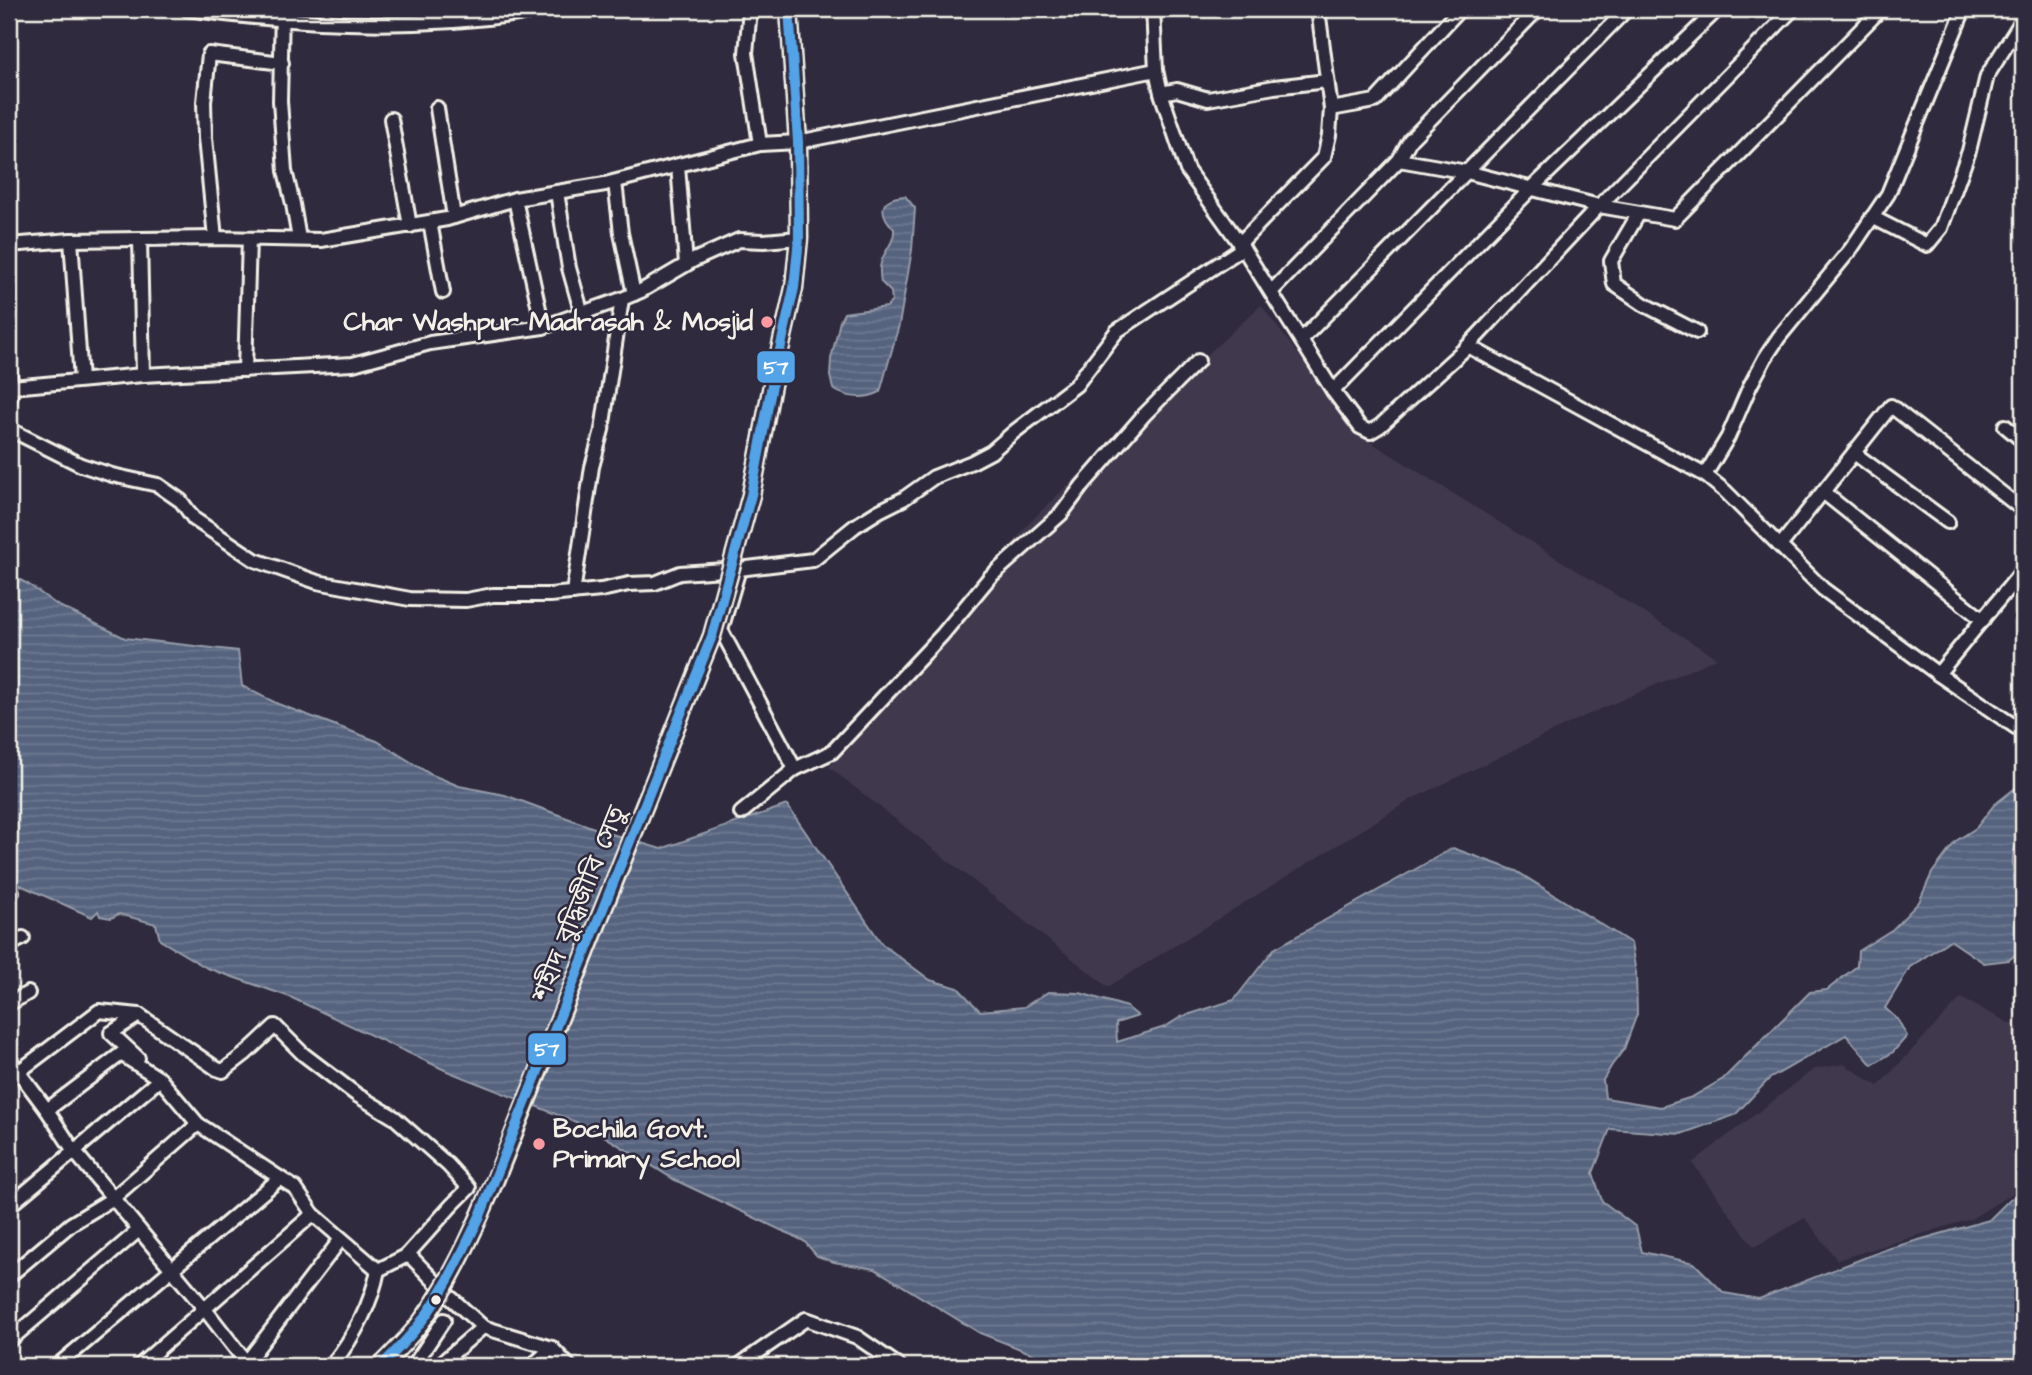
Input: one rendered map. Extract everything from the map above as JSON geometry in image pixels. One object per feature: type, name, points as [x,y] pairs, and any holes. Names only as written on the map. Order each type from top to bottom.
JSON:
[{"type":"main road","name":"শহীদ বুদ্ধিজীবি সেতু","points":[[381,1366],[419,1325],[442,1289],[480,1216],[712,636],[751,495],[794,288],[799,238],[798,142],[789,9]]},
{"type":"street","points":[[187,9],[281,14],[363,23],[440,15],[507,17],[542,9]]},
{"type":"street","points":[[750,9],[746,53],[760,144]]},
{"type":"street","points":[[1153,9],[1156,70],[1187,170],[1241,246],[1332,391],[1360,427],[1370,432],[1468,346],[1599,206],[1793,9]]},
{"type":"street","points":[[9,429],[80,465],[158,485],[181,501],[194,519],[255,560],[317,582],[410,599],[466,600],[493,596],[573,593],[654,583],[680,573],[813,560],[855,526],[903,499],[934,477],[991,452],[1076,385],[1117,331],[1241,246],[1324,157],[1331,109],[1318,9]]},
{"type":"street","points":[[1331,109],[1375,101],[1460,9]]},
{"type":"street","points":[[1271,292],[1399,160],[1410,140],[1538,9]]},
{"type":"street","points":[[1301,340],[1627,9]]},
{"type":"street","points":[[1332,391],[1531,189],[1718,9]]},
{"type":"street","points":[[1399,160],[1467,172],[1599,206],[1675,219],[1881,9]]},
{"type":"street","points":[[1705,475],[1728,437],[1765,358],[1851,248],[1888,194],[1964,9]]},
{"type":"street","points":[[281,14],[280,101],[285,171],[299,239]]},
{"type":"street","points":[[1872,217],[1927,245],[1941,228],[1969,151],[1987,76],[2023,19]]},
{"type":"street","points":[[215,238],[205,138],[204,102],[209,54],[282,63]]},
{"type":"street","points":[[9,245],[71,240],[321,240],[410,226],[454,217],[515,199],[615,182],[729,150],[760,144],[798,142],[1156,70]]},
{"type":"street","points":[[1161,93],[1177,90],[1208,99],[1327,81]]},
{"type":"street","points":[[437,108],[454,217]]},
{"type":"street","points":[[391,119],[410,226]]},
{"type":"street","points":[[678,166],[686,264]]},
{"type":"street","points":[[573,593],[592,467],[602,430],[628,296],[615,182]]},
{"type":"street","points":[[557,192],[569,268],[582,314]]},
{"type":"street","points":[[515,199],[543,327]]},
{"type":"street","points":[[1639,213],[1611,261],[1614,284],[1646,305],[1697,332]]},
{"type":"street","points":[[430,222],[443,292]]},
{"type":"street","points":[[12,387],[143,374],[353,364],[430,343],[543,327],[628,296],[686,264],[739,240],[799,238]]},
{"type":"street","points":[[140,239],[143,374]]},
{"type":"street","points":[[245,370],[249,239]]},
{"type":"street","points":[[71,240],[82,380]]},
{"type":"street","points":[[1468,346],[1705,475],[1726,492],[1823,589],[1938,674],[2023,732]]},
{"type":"street","points":[[741,813],[795,769],[832,752],[942,635],[990,577],[1061,514],[1144,415],[1198,361]]},
{"type":"street","points":[[9,371],[12,387],[9,403]]},
{"type":"street","points":[[1780,546],[1891,406],[2023,510]]},
{"type":"street","points":[[2005,426],[2023,441]]},
{"type":"street","points":[[1854,453],[1948,523]]},
{"type":"street","points":[[1823,492],[1983,620]]},
{"type":"street","points":[[740,569],[721,630],[795,769]]},
{"type":"street","points":[[1938,674],[2022,575]]},
{"type":"street","points":[[9,945],[23,938]]},
{"type":"street","points":[[9,1004],[28,993]]},
{"type":"street","points":[[13,1075],[99,1011],[139,1015],[223,1071],[275,1026],[303,1054],[358,1095],[395,1118],[448,1165],[469,1188],[406,1256],[378,1270]]},
{"type":"street","points":[[138,1063],[140,1059],[111,1033],[139,1015]]},
{"type":"street","points":[[47,1110],[121,1054],[160,1079],[198,1124],[295,1188],[313,1214],[378,1270]]},
{"type":"street","points":[[9,1059],[13,1075],[47,1110],[74,1151],[248,1364],[341,1239]]},
{"type":"street","points":[[9,1206],[160,1079]]},
{"type":"street","points":[[9,1276],[71,1224],[112,1199],[198,1124]]},
{"type":"street","points":[[57,1366],[279,1179]]},
{"type":"street","points":[[139,1366],[313,1214]]},
{"type":"street","points":[[9,1341],[139,1230]]},
{"type":"street","points":[[406,1256],[412,1258],[483,1327],[552,1348],[569,1366]]},
{"type":"street","points":[[331,1366],[368,1306],[378,1270]]},
{"type":"street","points":[[738,1366],[806,1319],[858,1337],[899,1366]]},
{"type":"street","points":[[416,1365],[444,1320]]},
{"type":"street","points":[[438,1366],[483,1327]]},
{"type":"street","points":[[532,1366],[552,1348]]},
{"type":"shaded area","points":[[1261,305],[1358,434],[1717,658],[1585,716],[1412,799],[1108,987],[829,767],[1030,522]]},
{"type":"shaded area","points":[[1961,998],[2023,1030],[2023,1187],[1971,1219],[1837,1260],[1805,1218],[1754,1247],[1692,1163],[1814,1069],[1844,1064],[1878,1086]]},
{"type":"water","points":[[905,196],[915,208],[912,250],[899,325],[880,392],[862,397],[844,394],[833,389],[830,376],[840,321],[844,313],[887,307],[892,301],[891,292],[881,282],[880,275],[882,258],[894,234],[894,229],[885,217],[884,207],[890,200]]},
{"type":"water","points":[[9,574],[57,605],[125,638],[238,651],[242,686],[278,704],[377,741],[430,774],[459,786],[505,795],[605,832],[661,849],[787,805],[882,944],[930,980],[958,988],[980,1011],[1024,1007],[1048,992],[1080,993],[1127,1007],[1138,1016],[1116,1023],[1117,1042],[1234,1000],[1274,949],[1453,848],[1516,871],[1631,943],[1636,973],[1637,1014],[1624,1049],[1603,1080],[1605,1098],[1661,1107],[1692,1097],[1723,1079],[1810,992],[1827,990],[1857,966],[1858,951],[1893,929],[1919,902],[1932,873],[1956,841],[1976,828],[1994,805],[2023,782],[2023,835],[2014,851],[2013,868],[2018,908],[2016,928],[2023,948],[2009,960],[1984,963],[1950,940],[1910,967],[1885,1008],[1898,1020],[1907,1036],[1893,1052],[1872,1065],[1846,1035],[1769,1079],[1735,1115],[1681,1134],[1610,1129],[1593,1173],[1602,1201],[1636,1227],[1642,1252],[1694,1263],[1724,1293],[1759,1299],[1887,1249],[1989,1220],[2010,1199],[2023,1193],[2023,1366],[1063,1366],[980,1333],[875,1269],[834,1262],[817,1256],[804,1241],[675,1180],[591,1128],[447,1071],[290,997],[207,968],[160,940],[156,924],[119,914],[111,918],[100,916],[98,911],[92,917],[9,880]]},
{"type":"transit line","name":"57","points":[[381,1366],[414,1331],[436,1300],[480,1216],[712,636],[751,495],[794,288],[799,238],[798,142],[789,9]]},
{"type":"place","name":"Char Washpur Madrasah & Mosjid","points":[[767,322]]},
{"type":"place","name":"Bochila Govt. Primary School","points":[[539,1144]]}]
